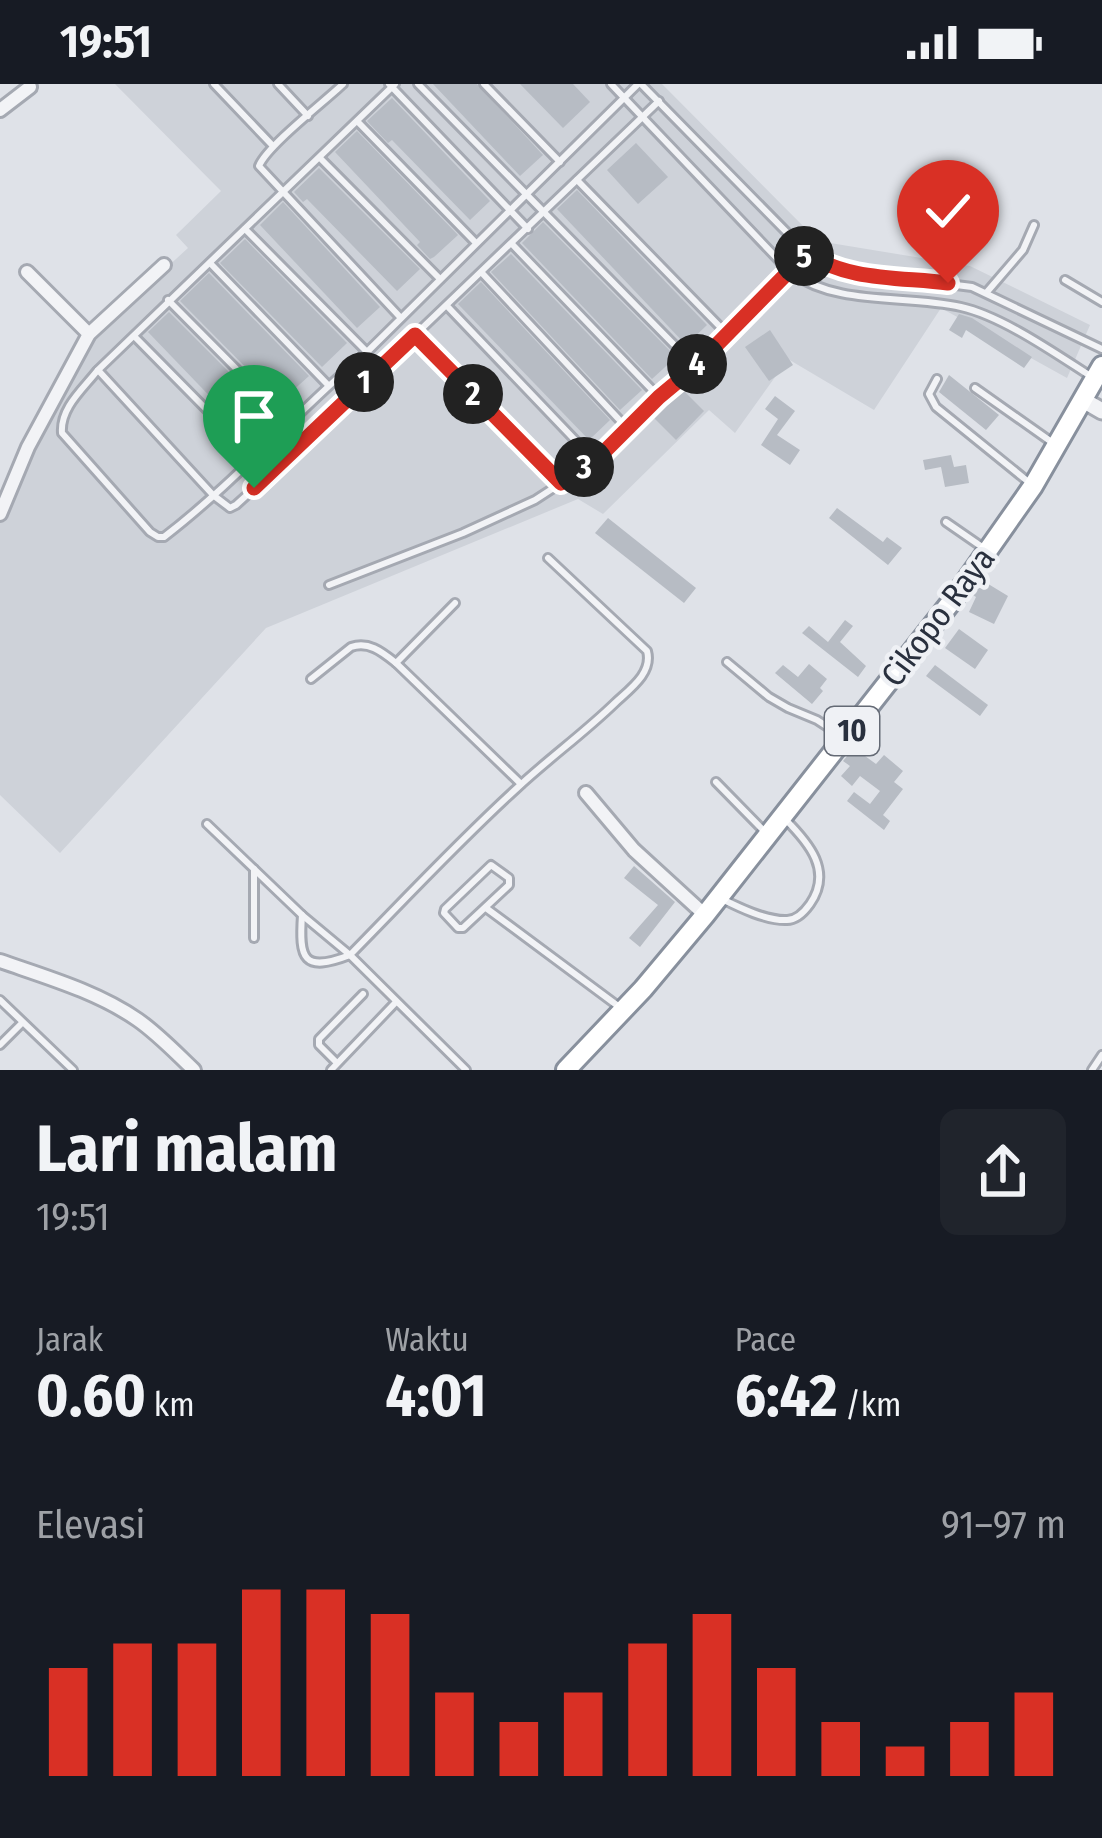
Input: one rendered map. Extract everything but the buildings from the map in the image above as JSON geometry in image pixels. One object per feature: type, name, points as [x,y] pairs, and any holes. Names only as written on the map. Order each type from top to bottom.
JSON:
[{"type":"highway","name":"Cikopo Raya","points":[[566,1070],[705,915],[846,739],[1034,486],[1098,373]]},
{"type":"street","points":[[0,110],[31,87]]},
{"type":"street","points":[[0,514],[6,484],[89,334],[164,265]]},
{"type":"street","points":[[27,272],[89,334]]},
{"type":"street","points":[[1082,400],[1102,411]]},
{"type":"street","points":[[586,793],[634,850],[705,915]]},
{"type":"street","points":[[0,961],[122,1010],[194,1070]]},
{"type":"lane","points":[[214,84],[273,146]]},
{"type":"lane","points":[[278,84],[308,116]]},
{"type":"lane","points":[[343,84],[273,146],[259,166],[401,318]]},
{"type":"lane","points":[[418,84],[695,367]]},
{"type":"lane","points":[[484,84],[560,162]]},
{"type":"lane","points":[[611,84],[790,272],[805,282],[823,289],[966,308],[1098,373]]},
{"type":"lane","points":[[528,229],[510,210],[392,85],[98,370],[68,408],[60,425],[65,439],[158,537],[167,534],[368,352],[476,243],[510,210],[526,194],[560,162],[639,84],[824,266],[987,292],[1102,349]]},
{"type":"lane","points":[[98,370],[213,495],[232,508],[659,101]]},
{"type":"lane","points":[[358,122],[476,243]]},
{"type":"lane","points":[[320,158],[440,279]]},
{"type":"lane","points":[[577,180],[727,334]]},
{"type":"lane","points":[[987,292],[1014,264],[1034,225]]},
{"type":"lane","points":[[245,229],[368,352]]},
{"type":"lane","points":[[512,244],[659,397]]},
{"type":"lane","points":[[329,585],[535,500],[595,461],[807,253]]},
{"type":"lane","points":[[209,263],[328,385]]},
{"type":"lane","points":[[481,272],[627,428]]},
{"type":"lane","points":[[1065,280],[1102,302]]},
{"type":"lane","points":[[168,300],[305,438]]},
{"type":"lane","points":[[447,306],[595,461]]},
{"type":"lane","points":[[415,335],[561,483]]},
{"type":"lane","points":[[134,337],[270,474]]},
{"type":"lane","points":[[937,379],[929,394],[936,406],[1034,486]]},
{"type":"lane","points":[[975,388],[1056,446]]},
{"type":"lane","points":[[946,522],[988,551]]},
{"type":"lane","points":[[302,915],[300,944],[306,958],[329,962],[350,955],[471,830],[638,681],[649,662],[646,651],[548,558]]},
{"type":"lane","points":[[396,663],[455,603]]},
{"type":"lane","points":[[311,680],[351,647],[374,647],[521,784]]},
{"type":"lane","points":[[727,662],[788,709],[846,739]]},
{"type":"lane","points":[[716,782],[768,835]]},
{"type":"lane","points":[[719,898],[784,921],[796,918],[809,905],[820,870],[813,851],[783,817]]},
{"type":"lane","points":[[207,824],[466,1070]]},
{"type":"lane","points":[[492,865],[510,882],[486,908],[461,928],[444,912],[492,865]]},
{"type":"lane","points":[[254,869],[254,938]]},
{"type":"lane","points":[[486,908],[623,1010]]},
{"type":"lane","points":[[363,994],[319,1039],[334,1067],[395,1002]]},
{"type":"lane","points":[[0,1000],[74,1070]]},
{"type":"lane","points":[[0,1045],[22,1023]]},
{"type":"lane","points":[[1092,1070],[1102,1055]]},
{"type":"shaded area","points":[[115,84],[662,84],[818,241],[970,266],[1090,325],[1067,378],[941,308],[874,410],[788,359],[735,433],[709,410],[603,514],[578,499],[266,628],[60,853],[0,795],[0,506],[81,346],[188,248],[176,235],[221,191]]},
{"type":"route","points":[[254,488],[415,335],[561,483],[595,461],[807,253],[824,266],[845,271],[948,283]]}]
